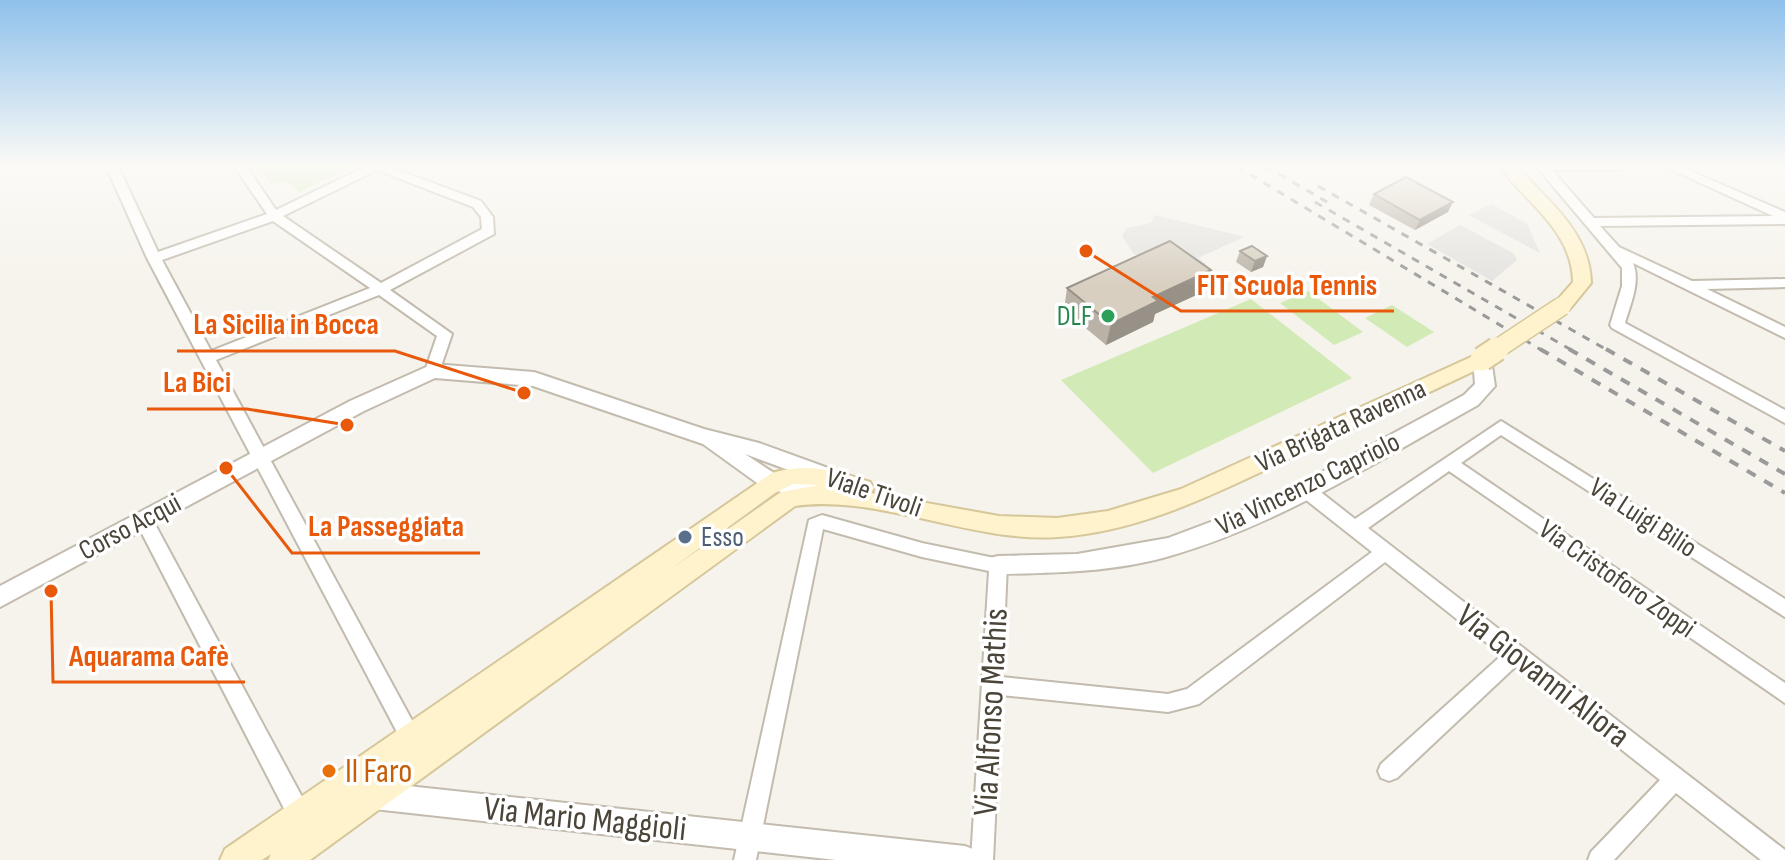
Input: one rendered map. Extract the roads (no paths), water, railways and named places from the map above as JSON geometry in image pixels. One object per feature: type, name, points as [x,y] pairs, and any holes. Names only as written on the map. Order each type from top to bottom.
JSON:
[{"type":"main road","name":"Via Brigata Ravenna","points":[[935,513],[999,526],[1057,528],[1143,513],[1280,455],[1482,359],[1562,306],[1582,283],[1580,258],[1542,206]]},
{"type":"main road","name":"Viale Tivoli","points":[[365,786],[771,482],[788,475],[935,513]]},
{"type":"main road","name":"Viale Tivoli","points":[[416,749],[782,502],[819,483]]},
{"type":"main road","points":[[236,860],[300,816],[365,786]]},
{"type":"main road","points":[[284,860],[365,786]]},
{"type":"street","points":[[130,206],[154,258],[210,357],[260,458],[416,749]]},
{"type":"street","points":[[267,206],[274,216],[445,334],[433,371],[525,377],[702,436],[731,441],[819,483]]},
{"type":"street","points":[[154,258],[294,206]]},
{"type":"street","points":[[210,357],[381,289],[489,231],[487,217],[479,206]]},
{"type":"street","points":[[1577,206],[1629,267],[1629,286],[1617,325],[1785,417]]},
{"type":"street","points":[[1759,206],[1785,218]]},
{"type":"street","points":[[1591,222],[1785,218]]},
{"type":"street","points":[[1617,250],[1785,333]]},
{"type":"street","points":[[1690,285],[1785,283]]},
{"type":"street","name":"Via Vincenzo Capriolo","points":[[748,848],[814,529],[819,522],[843,526],[922,550],[998,565],[1077,563],[1141,554],[1232,525],[1307,491],[1471,400],[1485,386],[1482,359]]},
{"type":"street","name":"Corso Acqui","points":[[0,597],[260,458],[433,371]]},
{"type":"street","name":"Via Vincenzo Capriolo","points":[[1355,528],[1501,427]]},
{"type":"street","name":"Via Luigi Bilio","points":[[1501,427],[1785,609]]},
{"type":"street","points":[[702,436],[771,482]]},
{"type":"street","points":[[733,512],[747,499],[754,484],[752,474],[741,462]]},
{"type":"street","name":"Via Cristoforo Zoppi","points":[[1449,463],[1785,694]]},
{"type":"street","name":"Via Giovanni Aliora","points":[[1307,491],[1779,860]]},
{"type":"street","points":[[144,520],[300,816]]},
{"type":"street","points":[[994,685],[1168,703],[1192,697],[1385,552]]},
{"type":"street","name":"Via Alfonso Mathis","points":[[982,860],[994,685],[998,565]]},
{"type":"street","points":[[1389,771],[1515,655]]},
{"type":"street","points":[[1599,860],[1675,779]]},
{"type":"street","name":"Via Mario Maggioli","points":[[365,786],[748,848],[965,860]]},
{"type":"railway","points":[[1303,206],[1543,351]]},
{"type":"railway","points":[[1322,206],[1573,351]]},
{"type":"railway","points":[[1354,206],[1609,351]]},
{"type":"railway","points":[[1540,349],[1785,493]]},
{"type":"railway","points":[[1569,349],[1785,474]]},
{"type":"railway","points":[[1606,349],[1785,451]]},
{"type":"place","name":"FIT Scuola Tennis","points":[[1086,251]]},
{"type":"place","name":"DLF","points":[[1108,316]]},
{"type":"place","name":"La Sicilia in Bocca","points":[[524,393]]},
{"type":"place","name":"La Bici","points":[[347,425]]},
{"type":"place","name":"La Passeggiata","points":[[226,468]]},
{"type":"place","name":"Esso","points":[[685,537]]},
{"type":"place","name":"Aquarama Cafè","points":[[51,591]]},
{"type":"place","name":"Il Faro","points":[[329,771]]}]
